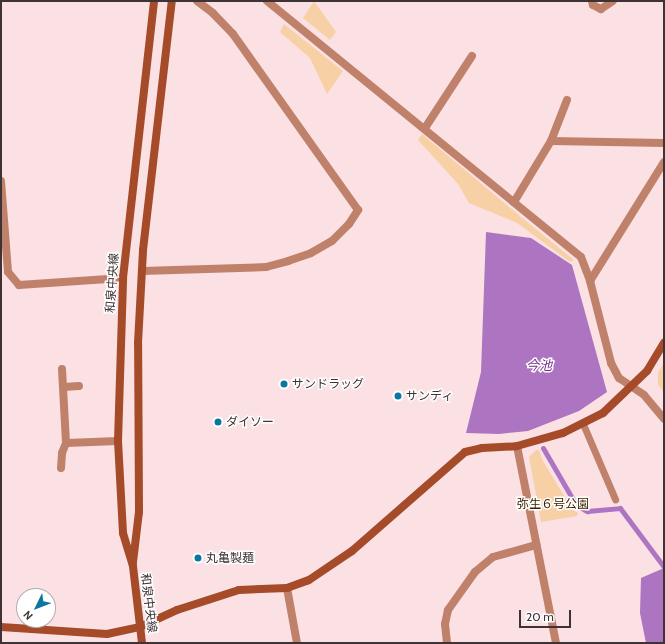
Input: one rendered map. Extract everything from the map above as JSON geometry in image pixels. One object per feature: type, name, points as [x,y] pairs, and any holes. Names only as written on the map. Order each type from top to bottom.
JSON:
[{"type":"street","name":"和泉中央線","points":[[142,643],[132,566],[123,533],[118,441],[123,278],[154,1]]},
{"type":"street","name":"和泉中央線","points":[[132,566],[139,512],[138,344],[142,271],[172,1]]},
{"type":"street","points":[[142,271],[273,265],[311,253],[332,241],[349,224],[358,210],[233,34],[213,13],[197,1]]},
{"type":"street","points":[[267,1],[581,257],[590,281],[611,363],[619,378],[634,386],[664,419]]},
{"type":"street","points":[[592,1],[593,5],[601,9],[613,1]]},
{"type":"street","points":[[424,128],[472,56]]},
{"type":"street","points":[[514,202],[551,141],[567,100]]},
{"type":"street","points":[[551,141],[664,143]]},
{"type":"street","points":[[590,281],[664,162]]},
{"type":"street","points":[[1,181],[8,272],[19,285],[123,278]]},
{"type":"street","points":[[1,627],[107,634],[140,627],[177,610],[239,590],[287,588],[309,580],[352,551],[465,452],[482,448],[517,446],[563,433],[603,413],[634,386],[647,371],[664,343]]},
{"type":"street","points":[[61,468],[62,453],[66,443],[62,369]]},
{"type":"street","points":[[64,386],[79,386]]},
{"type":"street","points":[[66,443],[118,441]]},
{"type":"street","points":[[517,446],[556,643]]},
{"type":"street","points":[[447,643],[445,624],[448,610],[475,572],[493,557],[536,545]]},
{"type":"street","points":[[287,588],[297,643]]},
{"type":"lane","points":[[583,424],[615,499]]},
{"type":"green space","points":[[314,1],[336,32],[330,40],[303,18]]},
{"type":"green space","points":[[284,24],[343,71],[327,94],[310,58],[280,32]]},
{"type":"green space","points":[[422,134],[574,260],[570,262],[517,223],[469,203],[458,184],[418,140]]},
{"type":"green space","points":[[664,362],[664,392],[658,385],[658,373]]},
{"type":"green space","name":"弥生６号公園","points":[[536,450],[539,450],[543,461],[572,509],[578,513],[577,516],[541,522],[529,457]]},
{"type":"water","name":"今池","points":[[486,232],[531,238],[572,265],[607,392],[579,411],[528,431],[499,434],[466,433],[481,372]]},
{"type":"water","points":[[664,568],[664,643],[646,643],[640,613],[641,578]]},
{"type":"waterway","points":[[543,448],[576,505],[587,511],[620,508],[664,567]]},
{"type":"place","name":"サンドラッグ","points":[[284,384]]},
{"type":"place","name":"サンディ","points":[[398,396]]},
{"type":"place","name":"ダイソー","points":[[218,422]]},
{"type":"place","name":"丸亀製麺","points":[[198,558]]}]
